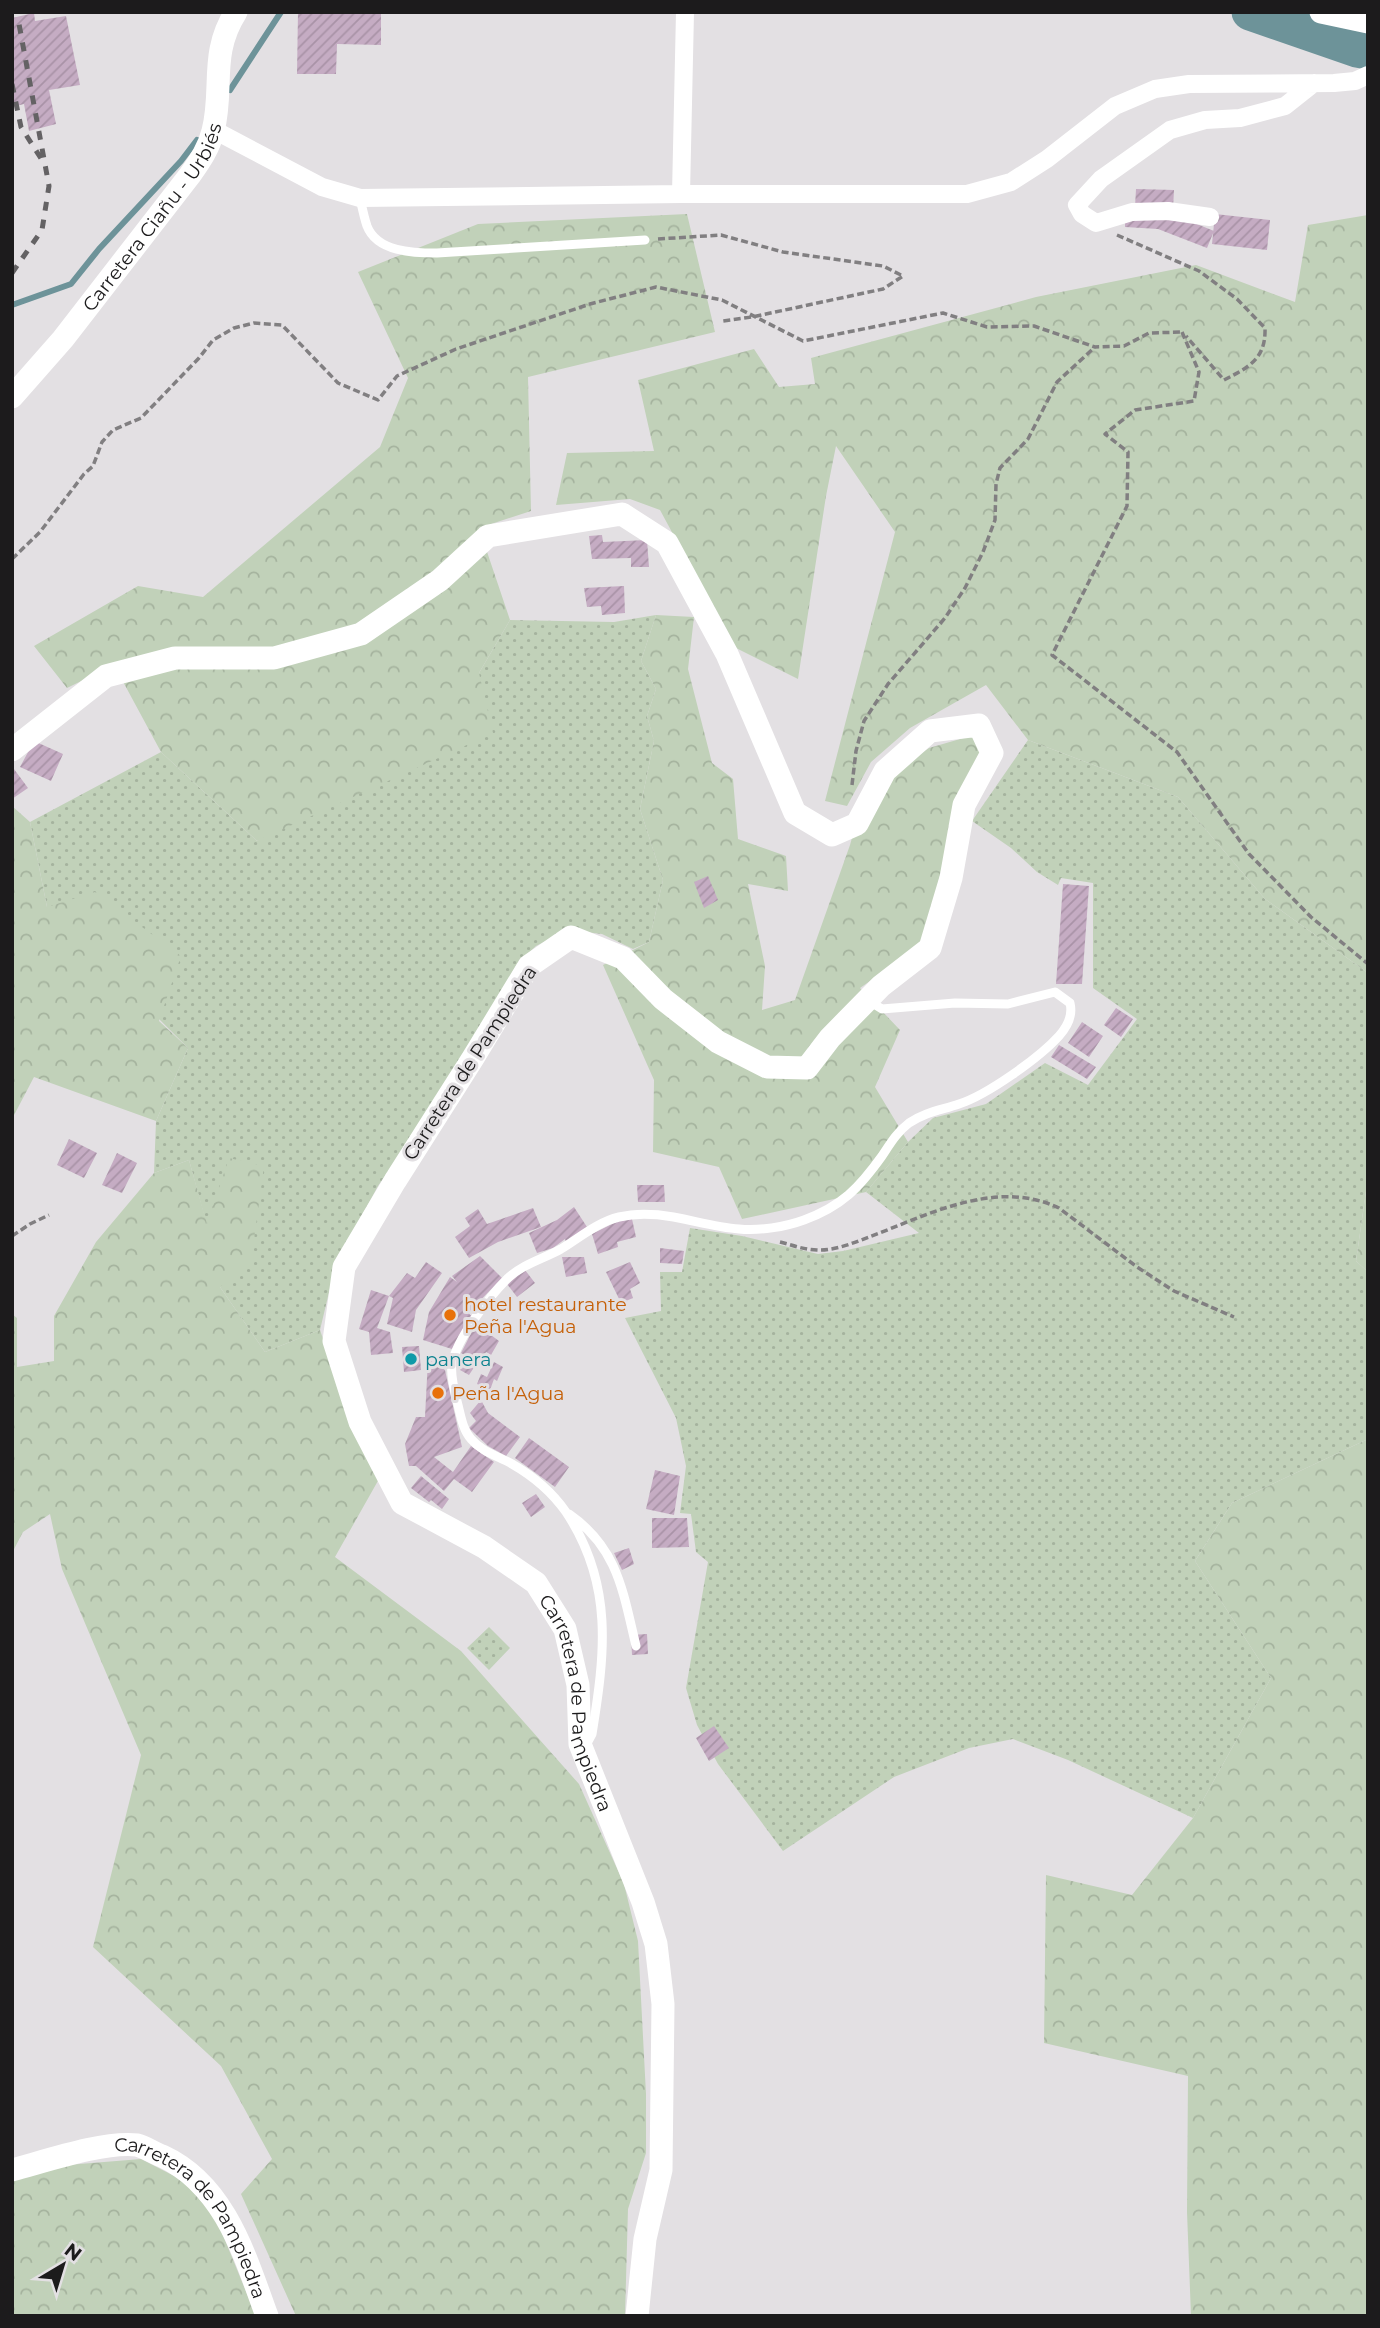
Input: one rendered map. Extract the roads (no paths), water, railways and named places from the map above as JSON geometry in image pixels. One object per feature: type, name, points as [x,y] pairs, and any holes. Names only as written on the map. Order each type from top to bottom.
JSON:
[{"type":"street","name":"Carretera Ciañu - Urbiés","points":[[12,397],[63,339],[206,152],[214,130],[217,74],[222,45],[236,12]]},
{"type":"street","points":[[681,194],[685,12]]},
{"type":"street","points":[[1321,12],[1356,18]]},
{"type":"street","points":[[214,130],[322,187],[360,198],[967,194],[1011,182],[1047,159],[1115,106],[1156,89],[1189,85],[1355,81],[1368,75]]},
{"type":"street","points":[[1210,217],[1168,211],[1132,212],[1096,223],[1082,214],[1077,205],[1084,195],[1109,173],[1170,130],[1205,120],[1240,118],[1275,109],[1298,97],[1314,83]]},
{"type":"street","name":"Carretera de Pampiedra","points":[[12,750],[106,676],[174,658],[274,658],[361,634],[440,580],[488,536],[622,514],[667,543],[727,654],[795,813],[832,835],[857,824],[885,771],[930,731],[979,725],[992,752],[964,806],[951,878],[930,948],[881,986],[830,1038],[807,1068],[767,1066],[718,1042],[663,999],[624,958],[571,937],[528,966],[344,1267],[334,1341],[360,1422],[402,1503],[484,1547],[536,1583],[565,1629],[578,1685],[580,1744],[612,1819],[656,1944],[663,2004],[661,2170],[645,2239],[637,2316]]},
{"type":"street","name":"Carretera de Pampiedra","points":[[12,2170],[108,2146],[139,2146],[177,2163],[203,2185],[224,2213],[239,2241],[267,2316]]},
{"type":"lane","points":[[360,198],[368,228],[378,241],[411,253],[645,240]]},
{"type":"lane","points":[[636,1646],[612,1560],[587,1526],[565,1511],[539,1482],[478,1445],[465,1429],[452,1367],[455,1355],[482,1306],[520,1269],[618,1217],[653,1214],[738,1229],[783,1226],[836,1207],[857,1188],[898,1133],[908,1124],[934,1110],[958,1105],[999,1083],[1061,1034],[1072,1011],[1070,1003],[1055,992],[1008,1004],[955,1003],[882,1009],[867,1000]]},
{"type":"lane","points":[[565,1511],[594,1569],[603,1624],[603,1657],[596,1709],[592,1734],[583,1751]]},
{"type":"waterway","points":[[230,90],[281,12]]},
{"type":"waterway","points":[[1250,12],[1368,51]]},
{"type":"waterway","points":[[12,305],[71,284],[197,140]]},
{"type":"railway","points":[[12,273],[42,230],[49,186],[19,24]]},
{"type":"railway","points":[[12,84],[21,127],[42,160]]},
{"type":"place","name":"hotel restaurante Peña l'Agua","points":[[450,1315]]},
{"type":"place","name":"panera","points":[[411,1359]]},
{"type":"place","name":"Peña l'Agua","points":[[438,1393]]}]
